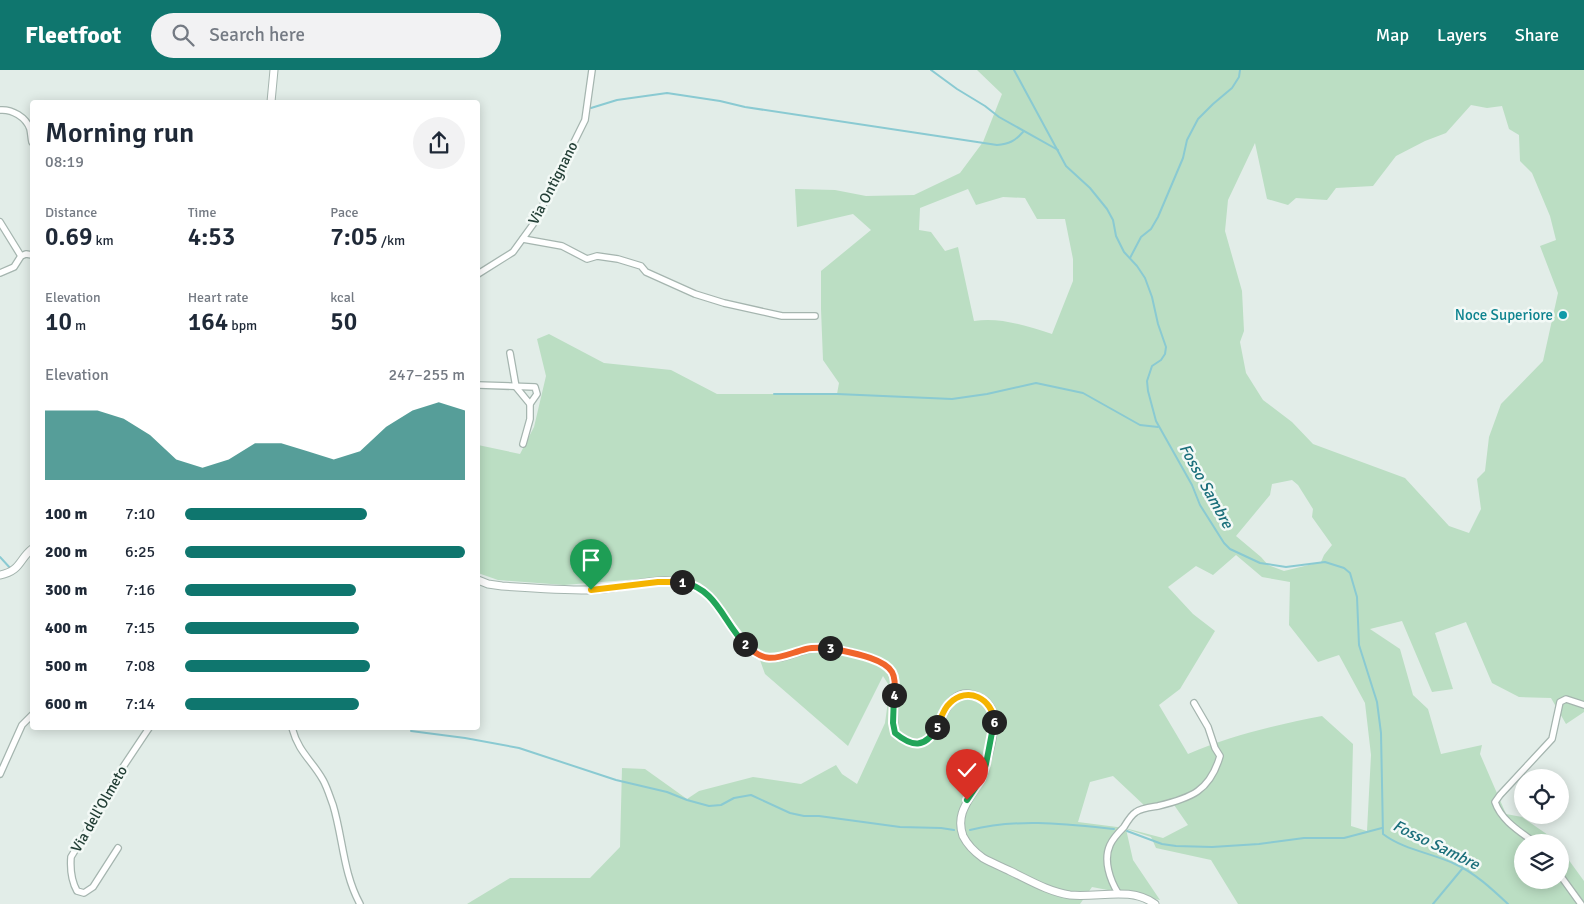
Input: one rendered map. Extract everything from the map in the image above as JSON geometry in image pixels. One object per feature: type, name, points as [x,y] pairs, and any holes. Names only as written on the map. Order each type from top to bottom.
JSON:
[{"type":"street","points":[[271,100],[274,70]]},
{"type":"street","name":"Via Ontignano","points":[[480,273],[513,252],[534,223],[585,120],[592,70]]},
{"type":"street","points":[[0,110],[17,113],[26,121],[30,130]]},
{"type":"street","points":[[0,222],[21,256]]},
{"type":"street","points":[[523,239],[562,246],[587,260],[597,256],[618,259],[641,266],[646,272],[687,290],[724,303],[782,316],[815,316]]},
{"type":"street","points":[[0,273],[14,266],[21,256],[30,255]]},
{"type":"street","points":[[510,353],[516,386],[530,404]]},
{"type":"street","points":[[480,385],[535,387],[537,394],[530,404],[530,419],[523,444]]},
{"type":"street","points":[[0,575],[10,572],[18,566],[30,551]]},
{"type":"street","points":[[480,581],[502,586],[591,590],[658,582],[691,584],[704,590],[720,609],[740,640],[754,653],[770,659],[806,649],[831,648],[876,660],[886,666],[892,673],[895,684],[893,723],[895,733],[904,741],[912,744],[920,744],[928,739],[936,730],[945,708],[951,701],[960,695],[968,694],[980,697],[990,706],[993,711],[994,720],[986,764],[981,779],[967,800],[962,812],[963,835],[969,844],[982,858],[1059,893],[1072,895],[1118,893],[1149,900],[1155,904]]},
{"type":"street","points":[[1524,834],[1505,819],[1495,802],[1500,794],[1552,739],[1560,702],[1566,699],[1584,705]]},
{"type":"street","points":[[1118,893],[1111,881],[1108,859],[1109,846],[1114,838],[1136,811],[1181,801],[1199,791],[1216,769],[1220,756],[1215,748],[1208,727],[1194,703]]},
{"type":"street","points":[[0,774],[22,725],[30,717]]},
{"type":"street","name":"Via dell'Olmeto","points":[[118,848],[93,888],[84,893],[77,891],[72,882],[71,857],[106,799],[117,776],[148,730]]},
{"type":"street","points":[[293,730],[302,752],[323,780],[333,805],[352,888],[360,904]]},
{"type":"street","points":[[1569,887],[1581,904]]},
{"type":"green space","points":[[977,70],[1584,70],[1584,712],[1566,724],[1551,698],[1519,697],[1492,683],[1466,622],[1435,633],[1453,689],[1432,692],[1402,621],[1370,629],[1400,649],[1413,695],[1428,709],[1441,754],[1482,745],[1480,754],[1506,814],[1514,816],[1514,824],[1532,824],[1547,834],[1514,834],[1514,889],[1569,889],[1569,860],[1584,881],[1584,904],[1238,904],[1211,860],[1156,848],[1151,837],[1126,829],[1133,860],[1160,900],[1092,887],[1080,904],[467,904],[510,878],[590,878],[620,847],[622,768],[645,769],[687,799],[699,791],[753,777],[801,784],[836,765],[842,774],[857,784],[885,723],[890,687],[883,676],[848,746],[765,674],[756,649],[706,588],[677,576],[564,585],[498,580],[480,574],[480,445],[520,454],[534,427],[546,376],[537,339],[549,334],[604,363],[671,370],[717,394],[837,394],[839,383],[823,360],[821,271],[871,230],[853,214],[797,227],[795,189],[835,190],[866,196],[914,195],[960,173],[983,142],[1002,94]],"holes":[[[1471,105],[1487,108],[1502,106],[1509,129],[1519,135],[1520,161],[1532,173],[1550,216],[1556,240],[1540,246],[1558,293],[1543,361],[1501,404],[1489,437],[1485,471],[1477,479],[1481,509],[1469,533],[1449,526],[1405,478],[1313,444],[1292,422],[1263,400],[1246,373],[1240,342],[1244,331],[1242,291],[1225,231],[1228,200],[1255,143],[1267,199],[1288,205],[1296,198],[1327,200],[1336,188],[1373,186],[1396,156],[1425,141],[1446,133]],[[968,189],[976,205],[1003,197],[1025,198],[1037,219],[1065,219],[1073,259],[1073,281],[1052,334],[1004,321],[974,321],[958,247],[945,251],[931,232],[919,230],[920,208]],[[1292,480],[1298,485],[1313,509],[1312,517],[1332,545],[1321,562],[1284,571],[1268,565],[1236,536],[1270,495],[1272,484]],[[1236,555],[1262,577],[1290,582],[1289,625],[1318,662],[1339,655],[1365,703],[1371,755],[1367,831],[1351,826],[1353,744],[1322,716],[1254,731],[1188,754],[1159,705],[1180,689],[1215,631],[1193,614],[1168,587],[1196,566],[1213,575]],[[1113,776],[1146,807],[1172,802],[1188,825],[1163,838],[1125,828],[1078,822],[1090,782]]]},
{"type":"waterway","points":[[931,70],[999,117],[1058,150]]},
{"type":"waterway","name":"Fosso Sambre","points":[[1014,70],[1066,166],[1090,188],[1107,209],[1113,220],[1116,236],[1124,252],[1145,278],[1166,347],[1165,354],[1161,360],[1152,366],[1147,381],[1156,421],[1192,485],[1200,505],[1224,543],[1230,549],[1260,563],[1286,567],[1325,562],[1344,568],[1350,573],[1357,597],[1359,645],[1377,702],[1381,733],[1383,834],[1409,848],[1446,860],[1462,868],[1483,882],[1508,904]]},
{"type":"waterway","points":[[1130,258],[1141,237],[1151,229],[1158,217],[1183,158],[1187,140],[1198,119],[1232,88],[1239,77],[1240,70]]},
{"type":"waterway","points":[[591,108],[617,100],[667,93],[745,107],[997,145],[1012,142],[1023,132]]},
{"type":"waterway","points":[[774,394],[837,394],[952,399],[987,394],[1036,383],[1083,393],[1140,425],[1158,427]]},
{"type":"waterway","points":[[0,557],[11,569]]},
{"type":"waterway","points":[[411,731],[519,748],[616,780],[667,792],[709,806],[721,805],[734,798],[751,795],[790,813],[804,816],[819,816],[900,827],[954,830]]},
{"type":"waterway","points":[[970,830],[988,826],[1024,823],[1114,829]]},
{"type":"waterway","points":[[1127,831],[1162,844],[1212,847],[1259,844],[1304,838],[1344,838],[1382,828]]},
{"type":"waterway","points":[[1433,904],[1462,869]]},
{"type":"place","name":"Noce Superiore","points":[[1563,315]]},
{"type":"route","points":[[591,590],[658,582],[691,584],[704,590],[720,609],[740,640],[754,653],[770,659],[806,649],[831,648],[876,660],[886,666],[892,673],[895,684],[893,723],[895,733],[904,741],[912,744],[920,744],[928,739],[936,730],[945,708],[951,701],[960,695],[968,694],[980,697],[990,706],[993,711],[994,720],[986,764],[981,779],[967,800]]}]
